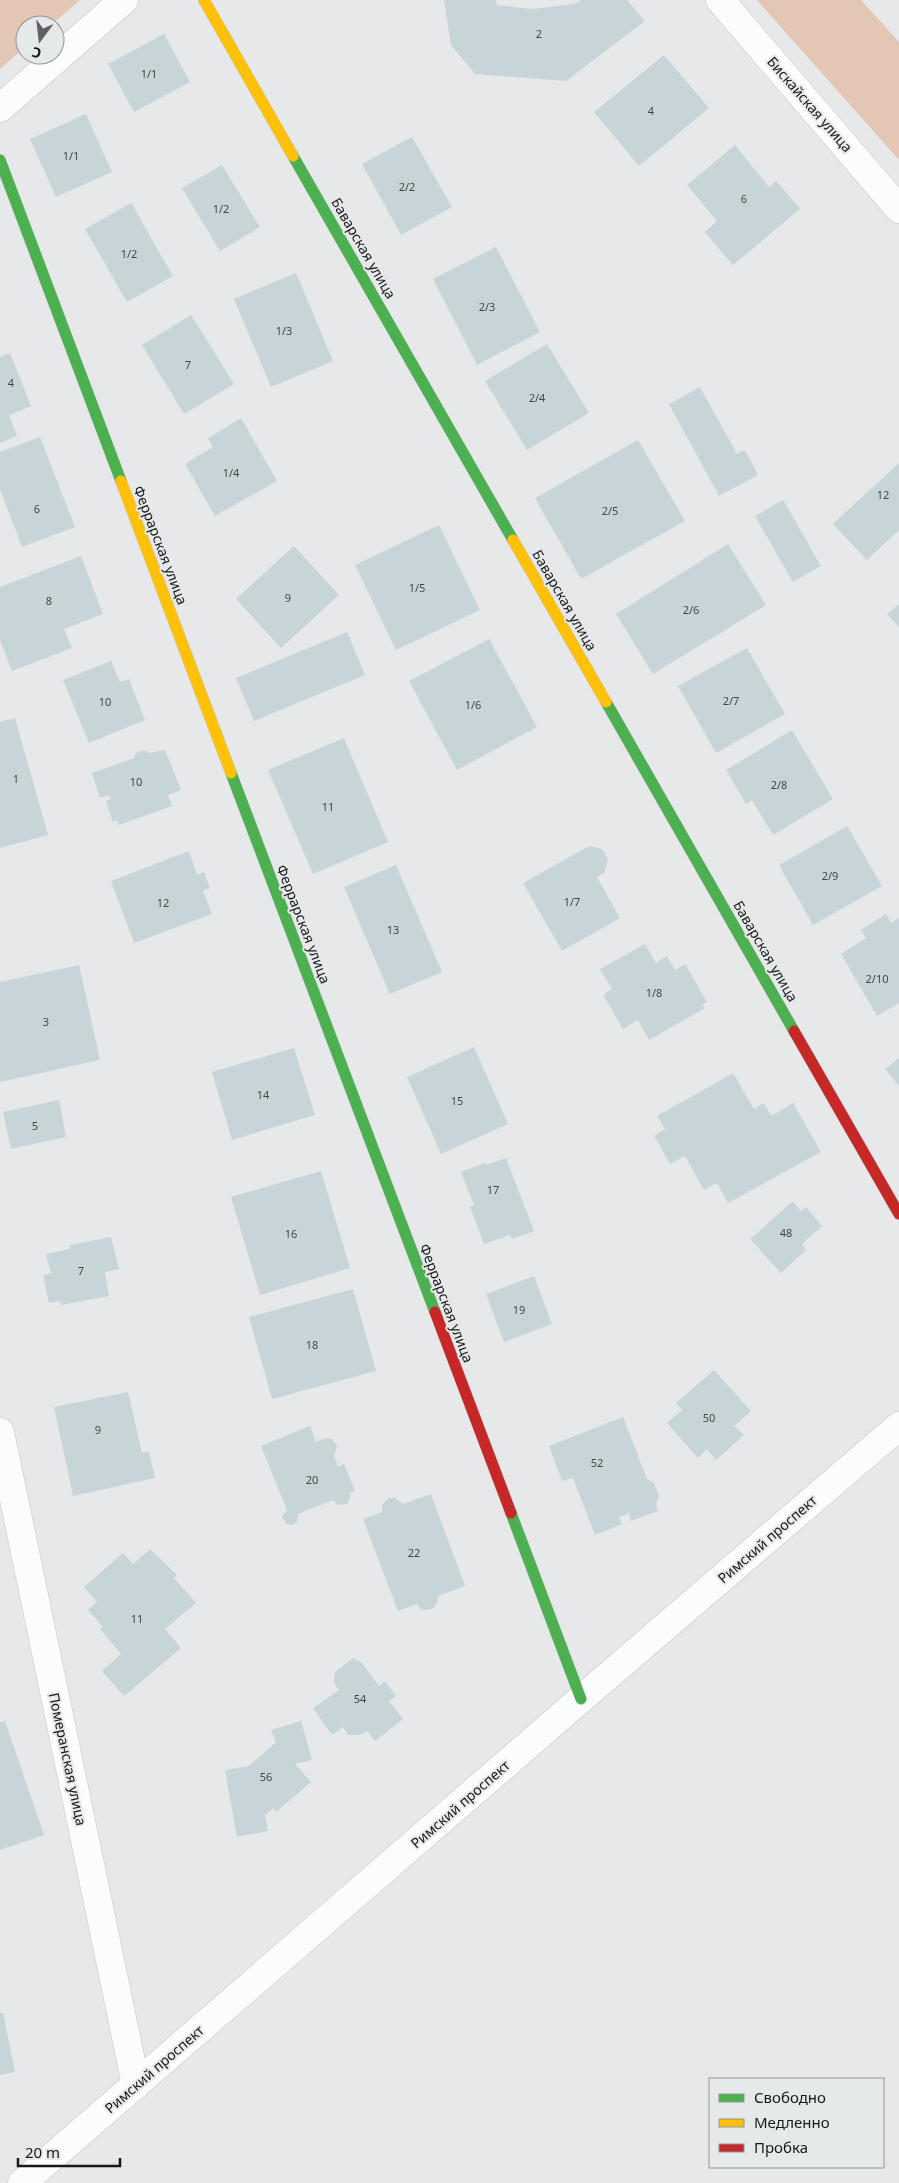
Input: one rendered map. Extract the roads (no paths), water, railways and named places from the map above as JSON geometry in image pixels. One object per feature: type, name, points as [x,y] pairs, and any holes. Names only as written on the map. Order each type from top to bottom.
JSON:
[{"type":"street","points":[[0,108],[124,0]]},
{"type":"street","name":"Баварская улица","points":[[204,0],[899,1214]]},
{"type":"street","name":"Бискайская улица","points":[[720,0],[899,209]]},
{"type":"street","name":"Феррарская улица","points":[[0,160],[581,1699]]},
{"type":"street","name":"Римский проспект","points":[[22,2183],[899,1426]]},
{"type":"street","name":"Померанская улица","points":[[0,1432],[136,2085]]}]
